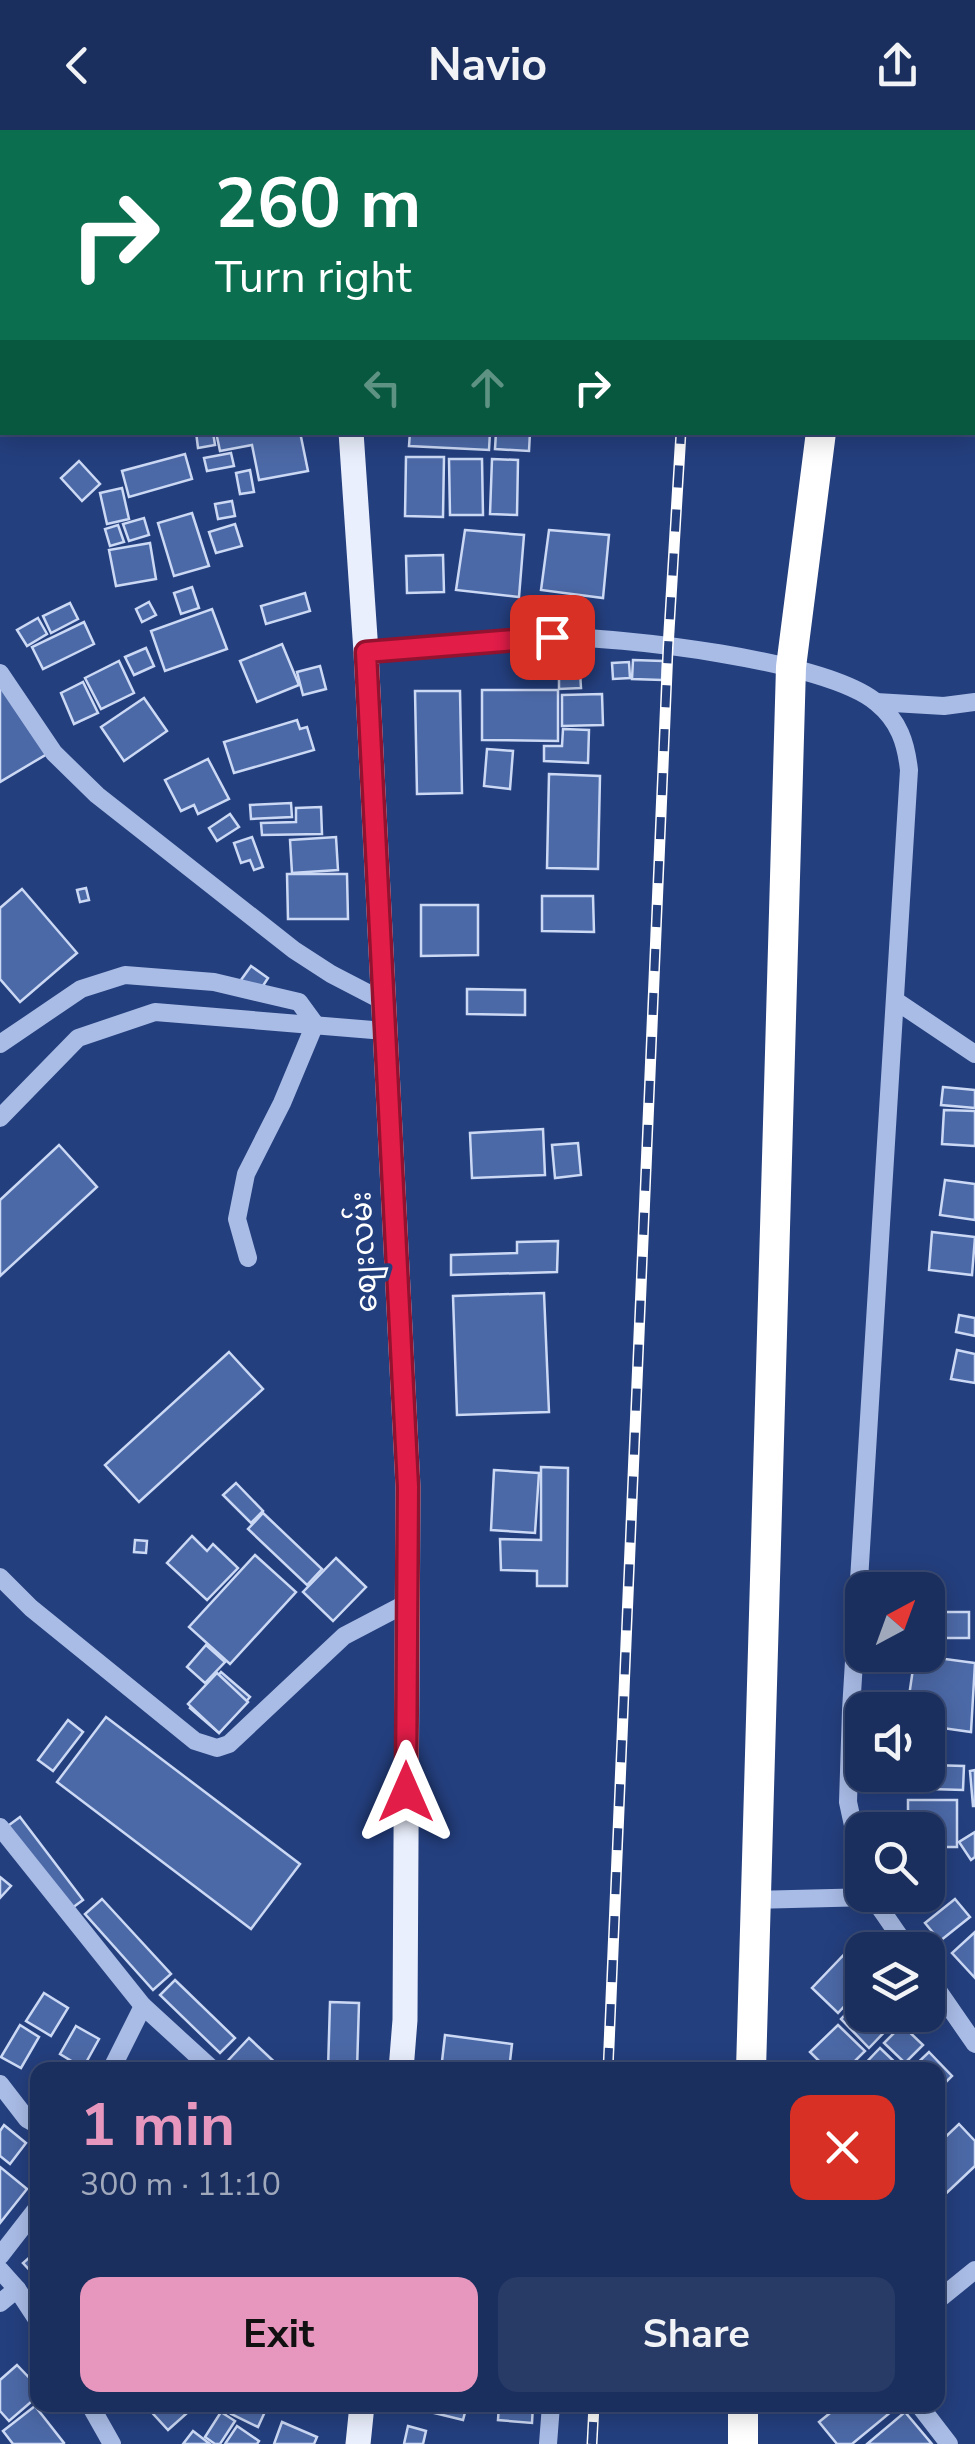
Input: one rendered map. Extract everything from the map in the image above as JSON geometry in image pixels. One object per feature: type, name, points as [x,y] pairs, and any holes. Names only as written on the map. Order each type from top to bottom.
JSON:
[{"type":"highway","points":[[751,2062],[791,667],[821,435]]},
{"type":"highway","points":[[742,2444],[743,2412]]},
{"type":"main road","name":"စျေးလမ်း","points":[[352,435],[408,1487],[402,2062]]},
{"type":"main road","points":[[358,2444],[361,2412]]},
{"type":"street","points":[[366,652],[552,637],[680,649],[791,667],[826,677],[876,702],[894,720],[906,742],[909,770],[850,1747],[850,1812]]},
{"type":"street","points":[[0,673],[54,754],[97,795],[294,950],[384,1001]]},
{"type":"street","points":[[876,702],[944,706],[975,702]]},
{"type":"street","points":[[0,1044],[81,989],[125,975],[214,982],[300,1002],[315,1024]]},
{"type":"street","points":[[896,1001],[975,1054]]},
{"type":"street","points":[[0,1118],[78,1038],[155,1012],[386,1031]]},
{"type":"street","points":[[248,1258],[237,1219],[246,1174],[282,1103],[315,1024]]},
{"type":"street","points":[[0,1577],[31,1608],[195,1740],[216,1748],[230,1744],[344,1636],[407,1603]]},
{"type":"street","points":[[0,1827],[143,2006],[204,2062]]},
{"type":"street","points":[[756,1900],[845,1897]]},
{"type":"street","points":[[945,2001],[975,2044]]},
{"type":"street","points":[[116,2062],[143,2006]]},
{"type":"street","points":[[0,2084],[30,2121]]},
{"type":"street","points":[[0,2256],[30,2217]]},
{"type":"street","points":[[0,2270],[30,2309]]},
{"type":"street","points":[[945,2294],[975,2270]]},
{"type":"street","points":[[0,2304],[17,2289]]},
{"type":"street","points":[[94,2412],[112,2444]]},
{"type":"street","points":[[548,2444],[550,2412]]},
{"type":"street","points":[[924,2412],[949,2444]]},
{"type":"building","points":[[196,435],[213,435],[215,445],[198,448]]},
{"type":"building","points":[[217,435],[301,435],[308,471],[259,480],[252,445],[220,451]]},
{"type":"building","points":[[410,435],[490,435],[489,450],[409,446]]},
{"type":"building","points":[[496,435],[530,435],[529,451],[495,449]]},
{"type":"building","points":[[231,453],[234,466],[207,471],[204,458]]},
{"type":"building","points":[[185,454],[192,479],[129,497],[122,471]]},
{"type":"building","points":[[406,457],[444,457],[443,517],[405,516]]},
{"type":"building","points":[[449,459],[482,459],[483,515],[450,515]]},
{"type":"building","points":[[492,459],[518,460],[517,515],[490,514]]},
{"type":"building","points":[[79,461],[100,484],[82,501],[61,478]]},
{"type":"building","points":[[250,470],[254,492],[240,494],[236,473]]},
{"type":"building","points":[[122,488],[129,519],[107,524],[100,493]]},
{"type":"building","points":[[232,501],[235,516],[218,519],[215,504]]},
{"type":"building","points":[[192,513],[209,566],[174,576],[158,523]]},
{"type":"building","points":[[144,518],[149,535],[129,541],[123,524]]},
{"type":"building","points":[[235,524],[242,546],[216,553],[209,532]]},
{"type":"building","points":[[118,525],[124,542],[110,546],[105,529]]},
{"type":"building","points":[[465,530],[524,535],[519,597],[456,590]]},
{"type":"building","points":[[549,530],[609,535],[603,598],[541,590]]},
{"type":"building","points":[[150,543],[156,579],[116,586],[109,550]]},
{"type":"building","points":[[443,555],[444,592],[407,593],[406,556]]},
{"type":"building","points":[[192,587],[199,608],[181,614],[174,593]]},
{"type":"building","points":[[305,593],[310,611],[266,624],[261,606]]},
{"type":"building","points":[[149,602],[156,615],[142,622],[136,609]]},
{"type":"building","points":[[70,603],[78,619],[51,633],[43,616]]},
{"type":"building","points":[[212,609],[227,649],[165,671],[151,631]]},
{"type":"building","points":[[38,618],[47,634],[27,646],[17,630]]},
{"type":"building","points":[[84,622],[94,644],[43,669],[32,647]]},
{"type":"building","points":[[282,644],[299,685],[257,702],[240,661]]},
{"type":"building","points":[[146,648],[154,666],[134,675],[125,657]]},
{"type":"building","points":[[633,660],[663,661],[662,680],[632,679]]},
{"type":"building","points":[[119,661],[134,693],[101,709],[85,678]]},
{"type":"building","points":[[629,662],[630,678],[613,679],[612,663]]},
{"type":"building","points":[[320,666],[326,689],[303,695],[297,672]]},
{"type":"building","points":[[580,672],[581,688],[559,689],[559,673]]},
{"type":"building","points":[[83,682],[98,713],[74,724],[61,693]]},
{"type":"building","points":[[0,683],[47,754],[0,782]]},
{"type":"building","points":[[482,690],[558,690],[558,741],[482,740]]},
{"type":"building","points":[[415,691],[460,691],[462,793],[417,794]]},
{"type":"building","points":[[602,694],[603,725],[562,726],[562,695]]},
{"type":"building","points":[[144,698],[167,731],[124,761],[101,727]]},
{"type":"building","points":[[297,720],[300,729],[307,727],[314,750],[234,773],[224,742]]},
{"type":"building","points":[[563,729],[589,730],[588,763],[544,761],[544,746],[562,746]]},
{"type":"building","points":[[487,749],[513,751],[510,789],[484,786]]},
{"type":"building","points":[[208,759],[229,799],[198,814],[194,805],[181,811],[165,780]]},
{"type":"building","points":[[549,774],[600,776],[598,869],[547,868]]},
{"type":"building","points":[[291,803],[292,817],[251,819],[250,805]]},
{"type":"building","points":[[321,807],[322,834],[262,835],[261,823],[296,822],[296,808]]},
{"type":"building","points":[[230,814],[239,827],[217,841],[209,828]]},
{"type":"building","points":[[252,837],[263,867],[254,870],[250,860],[241,863],[234,843]]},
{"type":"building","points":[[336,837],[338,870],[292,873],[290,840]]},
{"type":"building","points":[[287,874],[347,874],[348,919],[288,919]]},
{"type":"building","points":[[86,888],[89,900],[80,902],[77,890]]},
{"type":"building","points":[[22,889],[77,953],[20,1002],[0,979],[0,908]]},
{"type":"building","points":[[542,896],[593,896],[594,932],[542,931]]},
{"type":"building","points":[[421,905],[478,905],[478,955],[421,956]]},
{"type":"building","points":[[251,966],[268,978],[259,992],[241,980]]},
{"type":"building","points":[[467,989],[525,990],[525,1015],[467,1014]]},
{"type":"building","points":[[943,1087],[975,1090],[975,1108],[941,1105]]},
{"type":"building","points":[[944,1110],[975,1111],[975,1146],[942,1144]]},
{"type":"building","points":[[543,1129],[545,1175],[472,1178],[470,1133]]},
{"type":"building","points":[[578,1143],[581,1175],[555,1178],[552,1145]]},
{"type":"building","points":[[59,1145],[97,1187],[0,1276],[0,1200]]},
{"type":"building","points":[[945,1180],[975,1184],[975,1220],[940,1215]]},
{"type":"building","points":[[932,1232],[975,1237],[972,1275],[929,1270]]},
{"type":"building","points":[[558,1241],[557,1272],[451,1275],[451,1255],[517,1253],[517,1242]]},
{"type":"building","points":[[544,1293],[549,1412],[457,1415],[453,1296]]},
{"type":"building","points":[[959,1315],[975,1318],[975,1336],[956,1332]]},
{"type":"building","points":[[957,1350],[975,1354],[975,1383],[951,1379]]},
{"type":"building","points":[[229,1352],[263,1389],[139,1502],[105,1465]]},
{"type":"building","points":[[541,1467],[568,1468],[567,1586],[537,1586],[537,1571],[501,1570],[500,1539],[541,1540]]},
{"type":"building","points":[[494,1470],[539,1473],[535,1533],[491,1530]]},
{"type":"building","points":[[236,1483],[263,1511],[251,1523],[223,1495]]},
{"type":"building","points":[[263,1513],[322,1569],[307,1585],[248,1529]]},
{"type":"building","points":[[192,1536],[207,1551],[213,1544],[238,1568],[207,1600],[167,1563]]},
{"type":"building","points":[[135,1540],[147,1541],[146,1553],[134,1552]]},
{"type":"building","points":[[255,1555],[296,1592],[230,1664],[189,1627]]},
{"type":"building","points":[[336,1558],[366,1587],[333,1621],[303,1592]]},
{"type":"building","points":[[945,1612],[969,1612],[969,1638],[945,1638]]},
{"type":"building","points":[[206,1645],[225,1662],[205,1683],[187,1667]]},
{"type":"building","points":[[945,1659],[975,1663],[971,1732],[945,1728],[945,1692],[910,1692],[913,1672],[945,1672]]},
{"type":"building","points":[[221,1672],[250,1697],[219,1733],[190,1708]]},
{"type":"building","points":[[217,1673],[248,1702],[219,1733],[188,1704]]},
{"type":"building","points":[[106,1717],[300,1864],[251,1929],[57,1782]]},
{"type":"building","points":[[68,1720],[83,1732],[53,1771],[38,1760]]},
{"type":"building","points":[[945,1765],[964,1766],[963,1790],[945,1789]]},
{"type":"building","points":[[975,1770],[975,1806],[973,1806],[970,1771]]},
{"type":"building","points":[[908,1800],[957,1800],[957,1847],[945,1847],[945,1812],[908,1812]]},
{"type":"building","points":[[20,1817],[83,1900],[68,1911],[5,1828]]},
{"type":"building","points":[[975,1832],[975,1857],[971,1860],[959,1842]]},
{"type":"building","points":[[0,1877],[11,1886],[0,1898]]},
{"type":"building","points":[[102,1899],[171,1974],[153,1990],[85,1914]]},
{"type":"building","points":[[955,1899],[970,1917],[945,1937],[945,1932],[932,1932],[925,1923],[939,1912],[945,1912],[945,1907]]},
{"type":"building","points":[[975,1932],[975,1978],[952,1953]]},
{"type":"building","points":[[845,1954],[845,2005],[838,2013],[812,1988]]},
{"type":"building","points":[[175,1980],[235,2038],[220,2053],[160,1995]]},
{"type":"building","points":[[44,1993],[68,2008],[51,2036],[26,2021]]},
{"type":"building","points":[[330,2002],[359,2003],[357,2062],[328,2062]]},
{"type":"building","points":[[20,2025],[39,2037],[21,2068],[1,2057]]},
{"type":"building","points":[[838,2025],[865,2051],[854,2062],[820,2062],[810,2052]]},
{"type":"building","points":[[76,2026],[99,2039],[86,2062],[73,2062],[60,2054]]},
{"type":"building","points":[[854,2032],[884,2032],[869,2048]]},
{"type":"building","points":[[895,2032],[909,2032],[923,2045],[904,2062],[884,2043]]},
{"type":"building","points":[[445,2035],[512,2044],[510,2062],[442,2062]]},
{"type":"building","points":[[249,2038],[274,2062],[227,2062]]},
{"type":"building","points":[[880,2048],[895,2062],[867,2062]]},
{"type":"building","points":[[929,2052],[939,2062],[918,2062]]},
{"type":"building","points":[[959,2124],[975,2141],[975,2166],[945,2194],[945,2137]]},
{"type":"building","points":[[4,2125],[26,2143],[10,2164],[0,2156],[0,2131]]},
{"type":"building","points":[[0,2167],[27,2189],[0,2223]]},
{"type":"building","points":[[17,2365],[30,2379],[30,2403],[9,2421],[0,2411],[0,2380]]},
{"type":"building","points":[[30,2410],[40,2412],[64,2443],[13,2444],[3,2431]]},
{"type":"building","points":[[151,2412],[188,2412],[168,2430]]},
{"type":"building","points":[[221,2412],[235,2421],[220,2444],[215,2444],[205,2437]]},
{"type":"building","points":[[232,2412],[265,2412],[258,2427]]},
{"type":"building","points":[[430,2412],[465,2412],[463,2420]]},
{"type":"building","points":[[499,2412],[533,2412],[532,2423],[498,2420]]},
{"type":"building","points":[[831,2412],[891,2412],[852,2444],[837,2444],[819,2422]]},
{"type":"building","points":[[905,2412],[932,2444],[867,2444]]},
{"type":"building","points":[[282,2422],[317,2437],[314,2444],[274,2444]]},
{"type":"building","points":[[237,2426],[259,2441],[257,2444],[225,2444]]},
{"type":"building","points":[[408,2426],[426,2431],[423,2444],[404,2444]]},
{"type":"building","points":[[193,2431],[210,2444],[183,2444]]},
{"type":"railway","points":[[608,2062],[668,648],[681,435]]},
{"type":"railway","points":[[592,2444],[594,2412]]},
{"type":"route","points":[[406,1792],[408,1487],[366,652],[552,637]]}]
